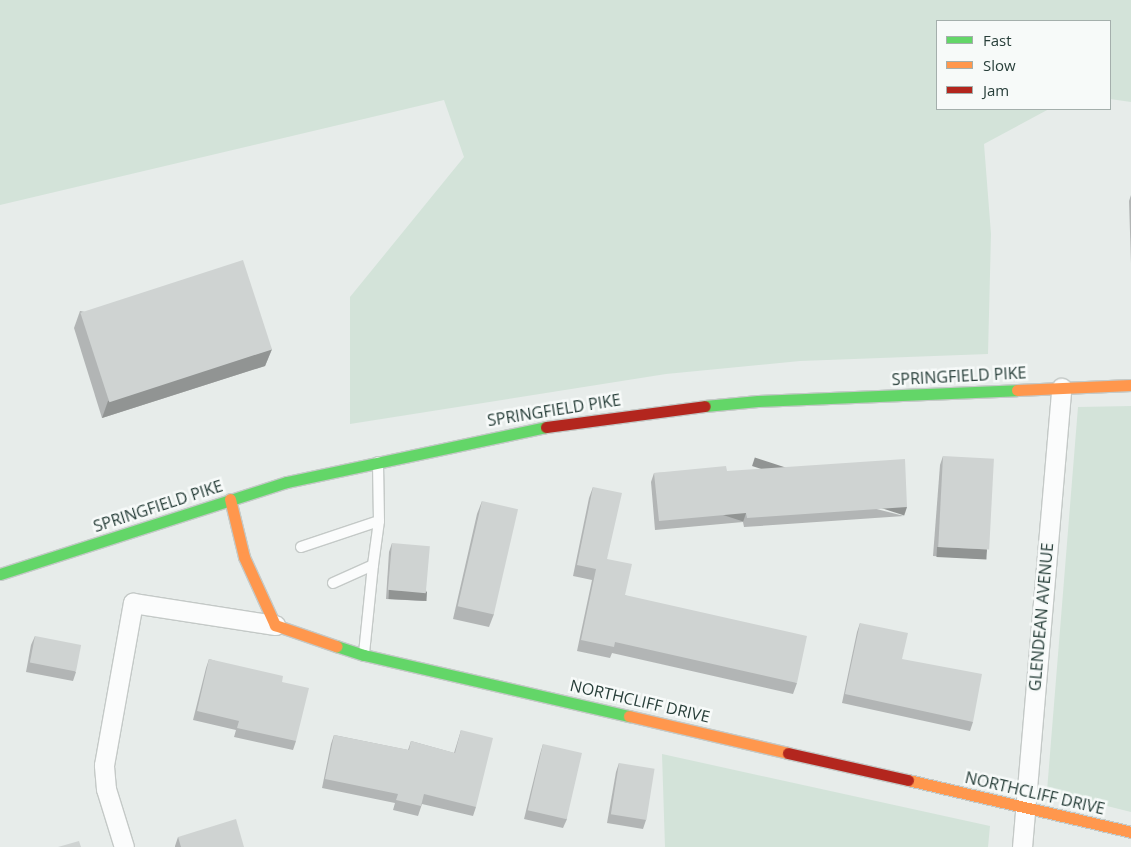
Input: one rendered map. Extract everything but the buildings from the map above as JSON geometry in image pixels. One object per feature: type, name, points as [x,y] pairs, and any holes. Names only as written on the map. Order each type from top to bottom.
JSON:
[{"type":"main road","name":"SPRINGFIELD PIKE","points":[[0,574],[230,499],[378,460],[503,434],[657,411],[758,401],[1131,385]]},
{"type":"main road","points":[[230,499],[244,557],[275,625]]},
{"type":"main road","name":"NORTHCLIFF DRIVE","points":[[275,625],[364,655],[1131,832]]},
{"type":"street","name":"GLENDEAN AVENUE","points":[[1022,847],[1061,388]]},
{"type":"street","points":[[124,847],[106,789],[104,765],[133,602],[275,625]]},
{"type":"lane","points":[[364,655],[379,521],[378,460]]},
{"type":"lane","points":[[301,547],[379,521]]},
{"type":"lane","points":[[333,583],[373,565]]},
{"type":"shaded area","points":[[0,0],[1131,0],[1131,102],[1111,99],[1111,20],[936,20],[936,110],[1047,110],[984,144],[991,234],[988,354],[800,361],[666,374],[350,424],[350,297],[464,157],[444,100],[0,205]]},
{"type":"shaded area","points":[[1131,406],[1131,812],[1047,791],[1078,407]]},
{"type":"shaded area","points":[[662,754],[990,826],[988,847],[665,847]]},
{"type":"traffic: fast","points":[[705,406],[758,401],[1017,390]]},
{"type":"traffic: fast","points":[[0,574],[287,482],[546,427]]},
{"type":"traffic: fast","points":[[336,646],[364,655],[629,716]]},
{"type":"traffic: slow","points":[[1017,390],[1131,385]]},
{"type":"traffic: slow","points":[[230,499],[244,557],[275,625],[336,646]]},
{"type":"traffic: slow","points":[[629,716],[788,753]]},
{"type":"traffic: slow","points":[[908,780],[1131,832]]},
{"type":"traffic: jam","points":[[546,427],[705,406]]},
{"type":"traffic: jam","points":[[788,753],[908,780]]}]
